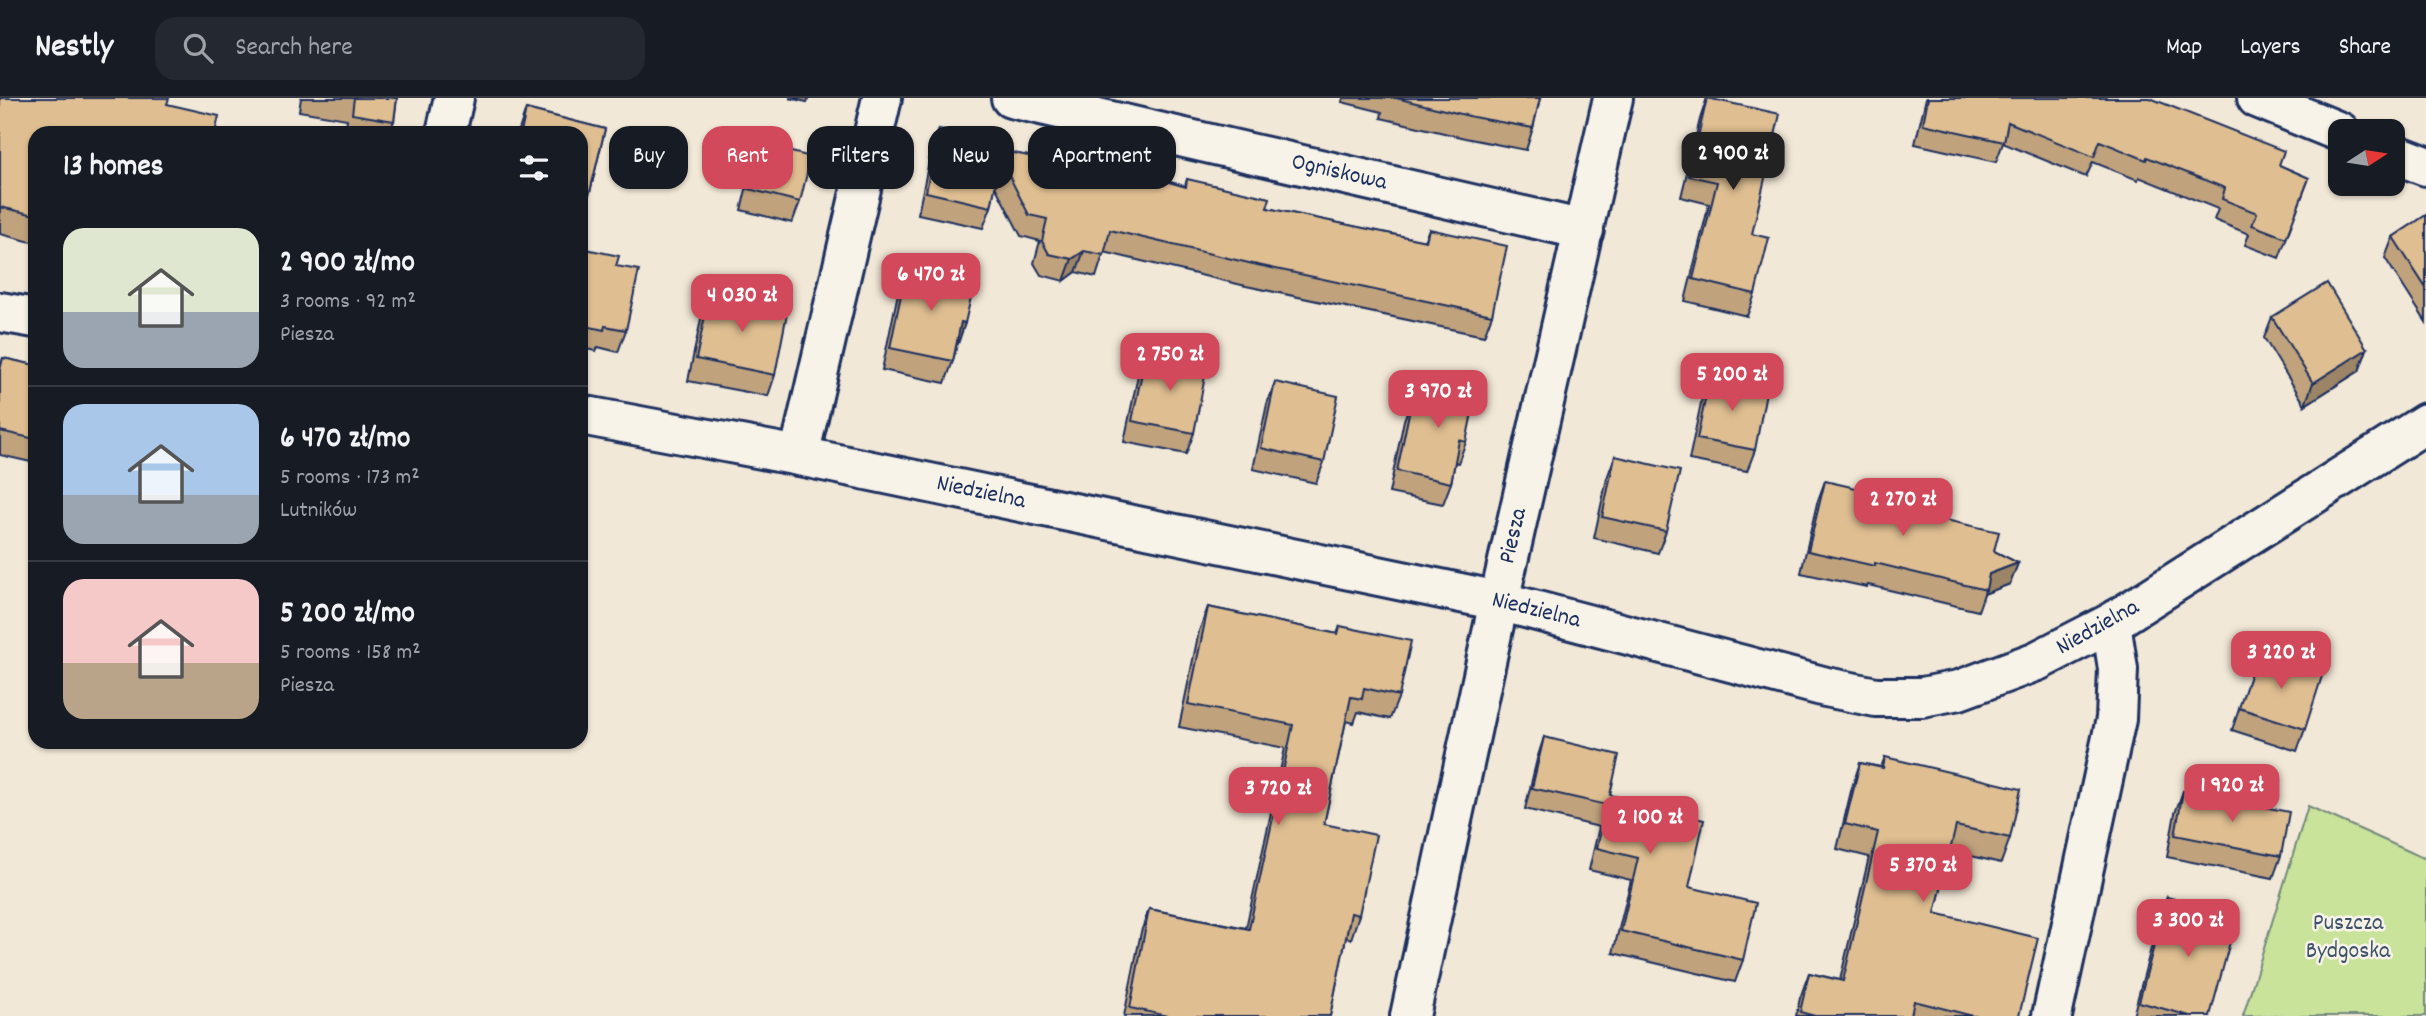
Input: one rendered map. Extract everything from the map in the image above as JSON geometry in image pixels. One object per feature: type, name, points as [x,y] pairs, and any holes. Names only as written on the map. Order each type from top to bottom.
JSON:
[{"type":"street","points":[[448,126],[454,98]]},
{"type":"street","points":[[799,456],[882,98]]},
{"type":"street","name":"Ogniskowa","points":[[1011,98],[1584,230]]},
{"type":"street","name":"Piesza","points":[[1410,1016],[1499,601],[1612,98]]},
{"type":"street","points":[[2257,98],[2328,127]]},
{"type":"street","points":[[2405,158],[2426,166]]},
{"type":"street","points":[[0,312],[28,317]]},
{"type":"street","name":"Niedzielna","points":[[588,416],[799,456],[1499,601],[1826,687],[1876,697],[1922,697],[1959,690],[2037,661],[2111,624],[2426,423]]},
{"type":"street","points":[[2052,1016],[2116,719],[2118,669],[2111,624]]},
{"type":"green space","name":"Puszcza Bydgoska","points":[[2308,806],[2426,859],[2426,1016],[2243,1016]]},
{"type":"building","points":[[0,98],[169,98],[167,104],[219,116],[217,126],[28,126],[28,213],[0,207]]},
{"type":"building","points":[[354,98],[397,98],[394,121],[352,114]]},
{"type":"building","points":[[1396,98],[1540,98],[1533,128]]},
{"type":"building","points":[[1707,98],[1780,114],[1752,234],[1769,238],[1755,294],[1693,279],[1717,182],[1689,176]]},
{"type":"building","points":[[1928,98],[2150,98],[2284,151],[2279,165],[2309,178],[2286,238],[2252,225],[2257,213],[2222,199],[2225,188],[2100,141],[2094,157],[2008,122],[2004,142],[1923,124]]},
{"type":"building","points":[[526,109],[605,129],[590,192],[588,126],[522,126]]},
{"type":"building","points":[[793,152],[807,156],[807,173],[800,202],[749,189],[793,189]]},
{"type":"building","points":[[1014,153],[1028,156],[1028,189],[1176,189],[1176,184],[1186,187],[1187,179],[1270,198],[1267,208],[1426,241],[1429,229],[1507,246],[1492,315],[1253,264],[1110,230],[1104,255],[1084,251],[1072,259],[1049,254],[1042,241],[1047,219],[1029,215],[1014,186]]},
{"type":"building","points":[[928,182],[928,189],[995,189],[991,207],[926,192]]},
{"type":"building","points":[[2426,215],[2426,288],[2393,237]]},
{"type":"building","points":[[588,249],[619,256],[616,266],[639,270],[626,330],[605,326],[604,330],[588,327]]},
{"type":"building","points":[[907,266],[975,280],[965,323],[961,322],[953,361],[890,348]]},
{"type":"building","points":[[2327,283],[2367,349],[2313,383],[2272,317]]},
{"type":"building","points":[[710,292],[788,308],[775,375],[696,359]]},
{"type":"building","points":[[1146,353],[1207,366],[1194,433],[1132,421]]},
{"type":"building","points":[[3,358],[28,363],[28,437],[0,431],[0,370]]},
{"type":"building","points":[[1437,376],[1478,384],[1466,442],[1459,440],[1451,483],[1397,471],[1412,399],[1432,402]]},
{"type":"building","points":[[1710,376],[1767,387],[1755,450],[1697,439]]},
{"type":"building","points":[[1275,382],[1338,396],[1324,462],[1261,448]]},
{"type":"building","points":[[1615,456],[1680,471],[1666,531],[1602,517]]},
{"type":"building","points":[[1825,481],[1891,496],[1888,507],[1999,532],[1994,551],[2018,563],[1989,574],[1986,590],[1875,563],[1875,566],[1808,551]]},
{"type":"building","points":[[1208,607],[1338,634],[1340,626],[1411,641],[1399,696],[1364,688],[1362,699],[1351,697],[1324,824],[1376,835],[1359,915],[1351,913],[1330,1016],[1168,1016],[1130,1008],[1149,909],[1249,929],[1293,725],[1188,704]]},
{"type":"building","points":[[2258,652],[2323,673],[2305,729],[2239,708]]},
{"type":"building","points":[[1544,737],[1619,755],[1610,795],[1704,820],[1689,887],[1756,903],[1743,960],[1621,931],[1638,858],[1597,848],[1607,805],[1532,788]]},
{"type":"building","points":[[1885,757],[2021,789],[2010,838],[1956,826],[1935,913],[2038,938],[2019,1016],[1973,1016],[1914,1001],[1911,1016],[1815,1016],[1800,1012],[1809,973],[1843,981],[1878,832],[1845,824],[1860,763],[1883,768]]},
{"type":"building","points":[[2183,791],[2289,812],[2281,856],[2175,835]]},
{"type":"building","points":[[2167,897],[2237,916],[2210,1016],[2190,1016],[2139,1002]]}]
